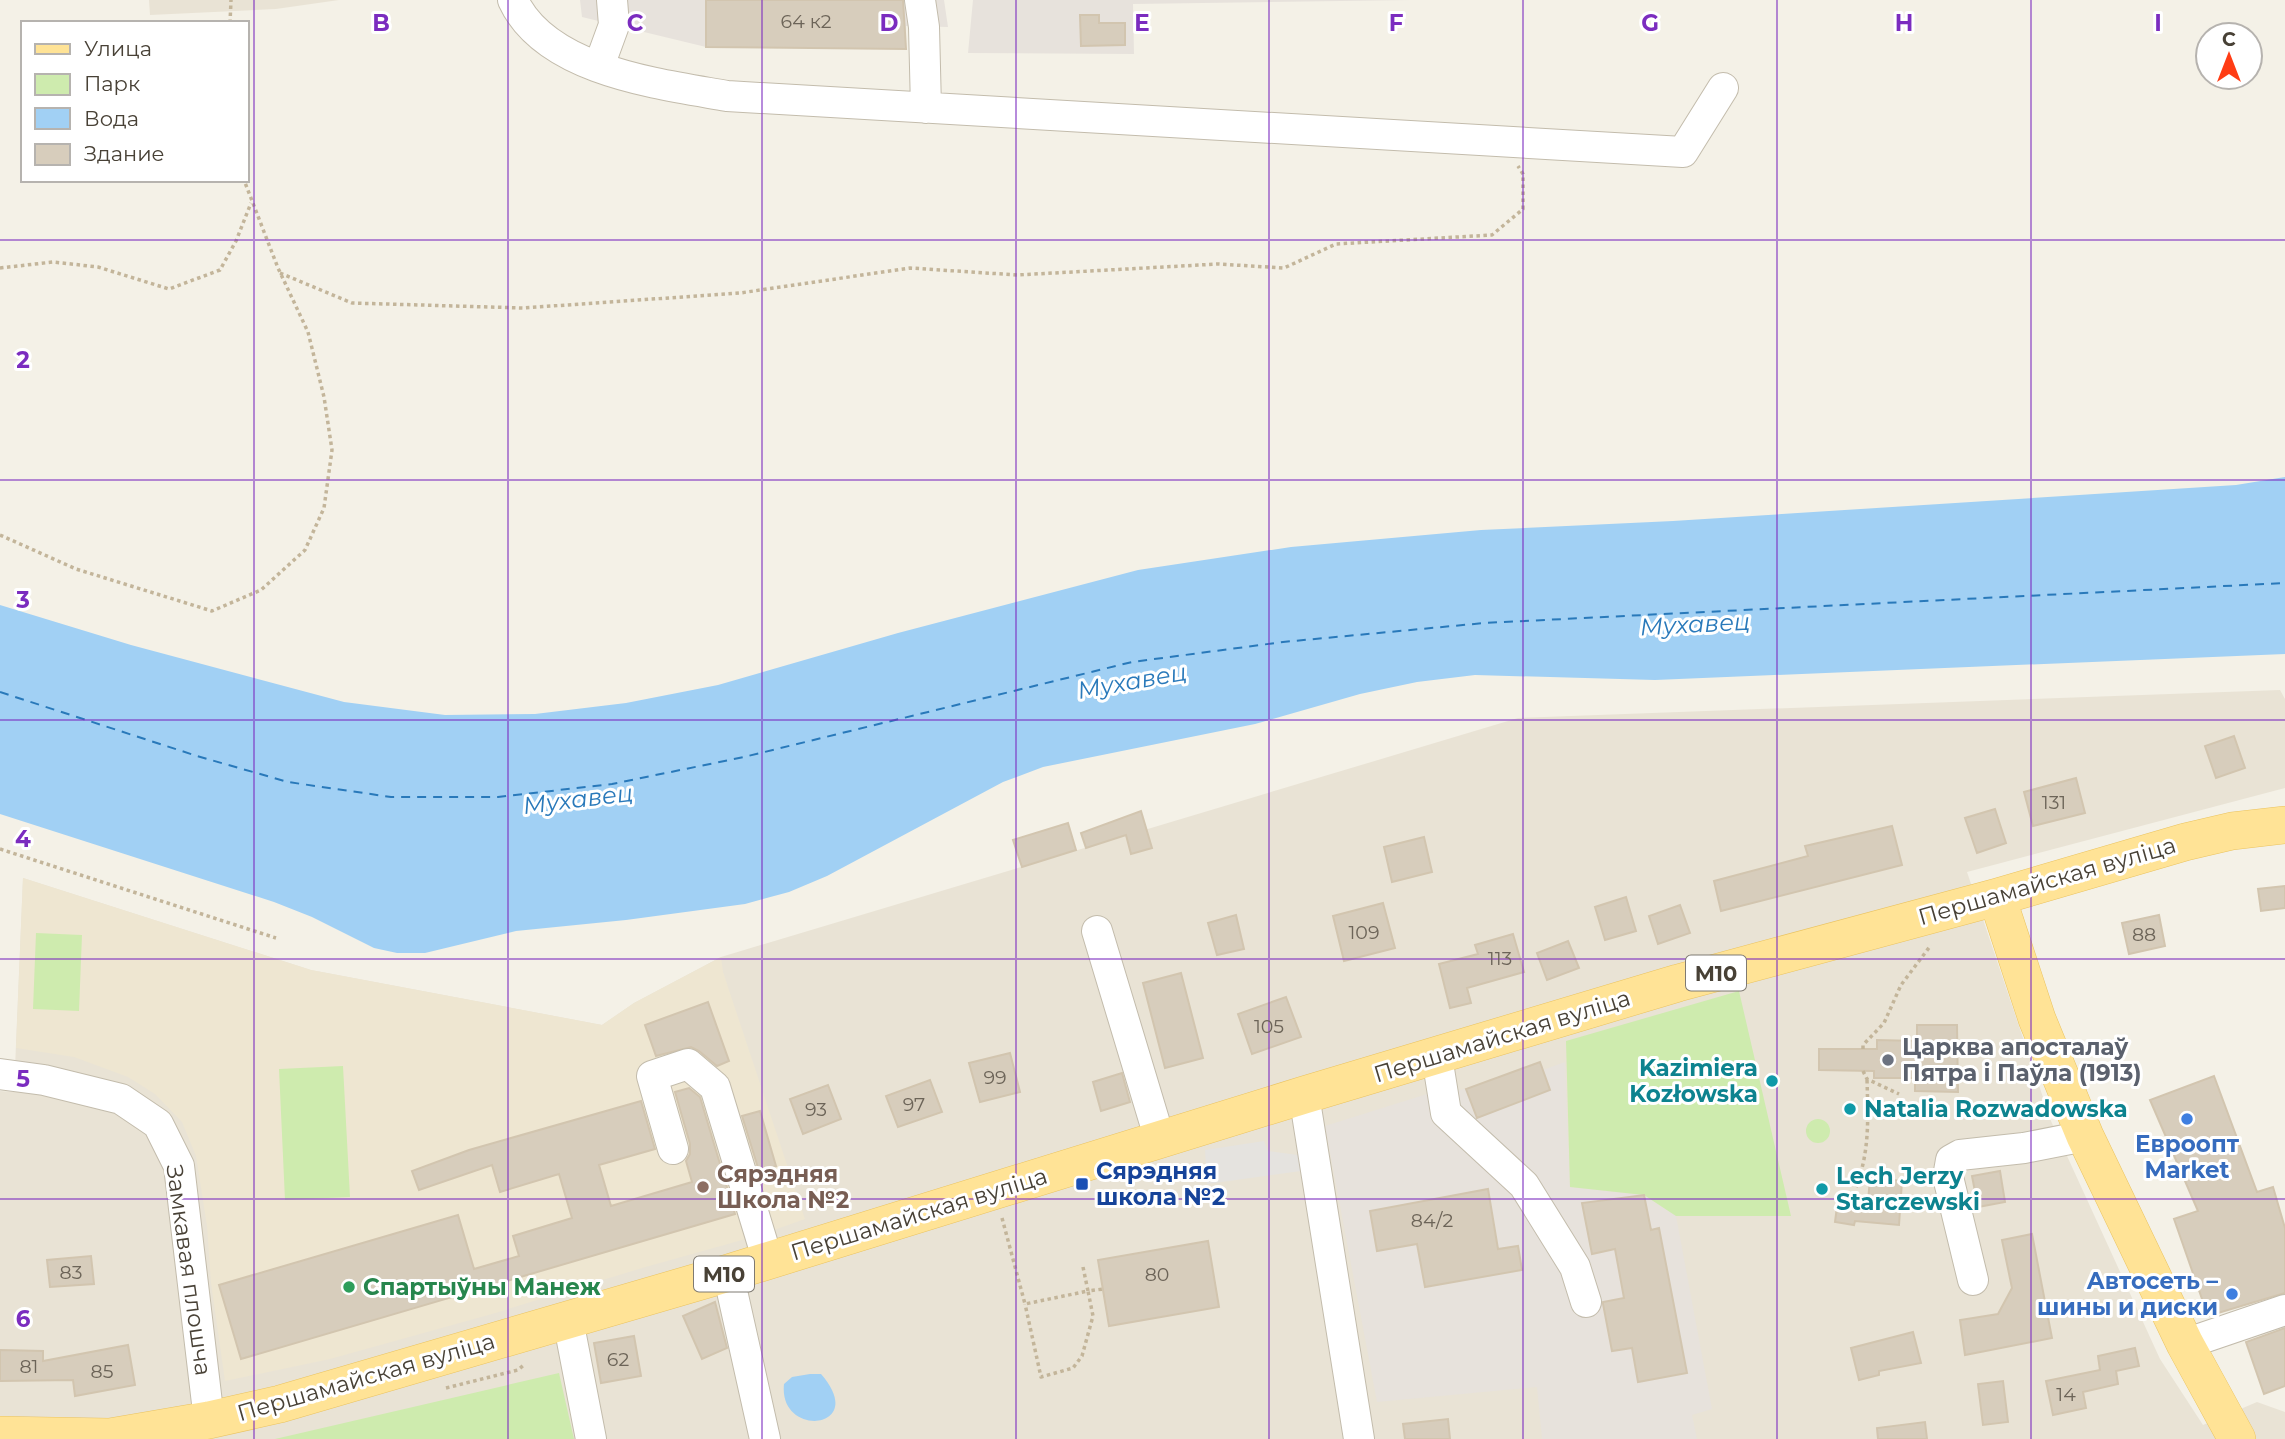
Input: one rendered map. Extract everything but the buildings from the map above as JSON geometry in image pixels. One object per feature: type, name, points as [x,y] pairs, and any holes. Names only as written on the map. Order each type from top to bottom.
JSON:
[{"type":"main road","name":"Першамайская вуліца","points":[[0,1435],[110,1438],[280,1404],[725,1274],[1304,1095],[1678,983],[1997,897],[2185,842],[2232,831],[2285,825]]},
{"type":"main road","points":[[1997,897],[2037,1019],[2085,1136],[2185,1344],[2235,1437]]},
{"type":"street","points":[[513,0],[541,36],[578,59],[645,81],[727,96],[1684,152],[1723,89]]},
{"type":"street","points":[[598,66],[614,24],[612,0]]},
{"type":"street","points":[[920,0],[924,27],[926,108]]},
{"type":"street","points":[[1097,931],[1160,1140]]},
{"type":"street","points":[[1437,1056],[1446,1113],[1524,1185],[1576,1267],[1586,1303]]},
{"type":"street","points":[[673,1149],[652,1076],[688,1064],[715,1087],[768,1261]]},
{"type":"street","name":"Замкавая плошча","points":[[0,1074],[44,1080],[121,1099],[158,1124],[179,1166],[209,1420]]},
{"type":"street","points":[[1304,1095],[1359,1439]]},
{"type":"street","points":[[1973,1280],[1948,1177],[1951,1160],[1960,1155],[2024,1148],[2085,1136]]},
{"type":"street","points":[[725,1274],[732,1291],[765,1439]]},
{"type":"street","points":[[2185,1344],[2285,1310]]},
{"type":"street","points":[[568,1320],[591,1439]]},
{"type":"path","points":[[230,21],[231,0]]},
{"type":"path","points":[[280,273],[352,303],[523,308],[740,293],[910,268],[1017,275],[1218,264],[1284,268],[1336,244],[1492,235],[1522,209],[1523,174],[1504,142]]},
{"type":"path","points":[[0,535],[76,569],[212,611],[261,590],[305,550],[324,508],[332,450],[324,397],[309,332],[280,273],[245,182]]},
{"type":"path","points":[[0,268],[53,262],[98,267],[169,289],[220,270],[236,241],[251,203]]},
{"type":"path","points":[[0,849],[276,938]]},
{"type":"path","points":[[1863,1049],[1863,1045],[1884,1023],[1901,985],[1931,944],[1929,937]]},
{"type":"path","points":[[1856,1187],[1869,1138],[1867,1079],[1863,1071]]},
{"type":"path","points":[[1867,1079],[1899,1094]]},
{"type":"path","points":[[999,1210],[1041,1377],[1073,1368],[1082,1356],[1093,1316],[1083,1267]]},
{"type":"path","points":[[1024,1304],[1103,1289]]},
{"type":"shaded area","points":[[149,0],[339,0],[276,9],[150,15]]},
{"type":"shaded area","points":[[580,0],[944,0],[948,27],[906,26],[906,49],[706,47],[582,17]]},
{"type":"shaded area","points":[[973,0],[1411,0],[1133,4],[1134,54],[968,53]]},
{"type":"shaded area","points":[[2280,690],[2285,699],[2285,788],[1967,872],[2051,1121],[2160,1359],[2203,1425],[2257,1402],[2285,1412],[2285,1439],[0,1439],[0,1091],[14,1092],[23,878],[311,970],[602,1025],[634,1003],[721,957],[1518,718]]},
{"type":"shaded area","points":[[23,878],[311,970],[602,1025],[634,1003],[721,957],[723,972],[805,1219],[760,1235],[492,1314],[330,1359],[225,1381],[196,1156],[182,1122],[155,1094],[128,1077],[74,1057],[16,1048]]},
{"type":"shaded area","points":[[1540,1062],[1543,1070],[1565,1062],[1570,1187],[1644,1195],[1676,1216],[1712,1409],[1692,1415],[1697,1439],[1542,1439],[1537,1387],[1377,1402],[1325,1126],[1427,1094],[1466,1089]]},
{"type":"shaded area","points":[[1264,1141],[1268,1151],[1298,1155],[1301,1171],[1207,1184],[1205,1150]]},
{"type":"green space","points":[[36,933],[82,935],[79,1011],[33,1009]]},
{"type":"green space","points":[[1739,991],[1791,1216],[1676,1216],[1644,1195],[1570,1187],[1566,1041]]},
{"type":"green space","points":[[343,1066],[350,1197],[285,1200],[279,1069]]},
{"type":"green space","points":[[1818,1119],[1827,1122],[1830,1131],[1827,1140],[1818,1143],[1809,1140],[1806,1131],[1809,1122]]},
{"type":"green space","points":[[559,1373],[574,1439],[275,1439]]},
{"type":"water","name":"Мухавец","points":[[2285,477],[2285,654],[1655,680],[1475,675],[1417,682],[1360,694],[1255,724],[1043,767],[1003,782],[827,876],[789,892],[745,904],[516,931],[425,953],[397,953],[374,948],[312,917],[274,902],[0,814],[0,605],[131,645],[344,702],[445,715],[535,714],[626,703],[718,685],[898,633],[1138,570],[1291,547],[1481,530],[1673,521],[2236,485]]},
{"type":"water","points":[[821,1374],[833,1393],[835,1407],[829,1416],[819,1421],[806,1420],[794,1414],[786,1402],[784,1384],[792,1377]]},
{"type":"ferry route","points":[[0,692],[197,756],[288,782],[391,797],[498,797],[612,784],[744,757],[1132,662],[1283,642],[1484,623],[2285,583]]},
{"type":"place","name":"Царква апосталаў Пятра і Паўла (1913)","points":[[1888,1060]]},
{"type":"place","name":"Kazimiera Kozłowska","points":[[1772,1081]]},
{"type":"place","name":"Natalia Rozwadowska","points":[[1850,1109]]},
{"type":"place","name":"Евроопт Market","points":[[2187,1119]]},
{"type":"place","name":"Сярэдняя школа №2","points":[[1082,1184]]},
{"type":"place","name":"Сярэдняя Школа №2","points":[[703,1187]]},
{"type":"place","name":"Lech Jerzy Starczewski","points":[[1822,1189]]},
{"type":"place","name":"Спартыўны Манеж","points":[[349,1287]]},
{"type":"place","name":"Автосеть – шины и диски","points":[[2232,1294]]}]
